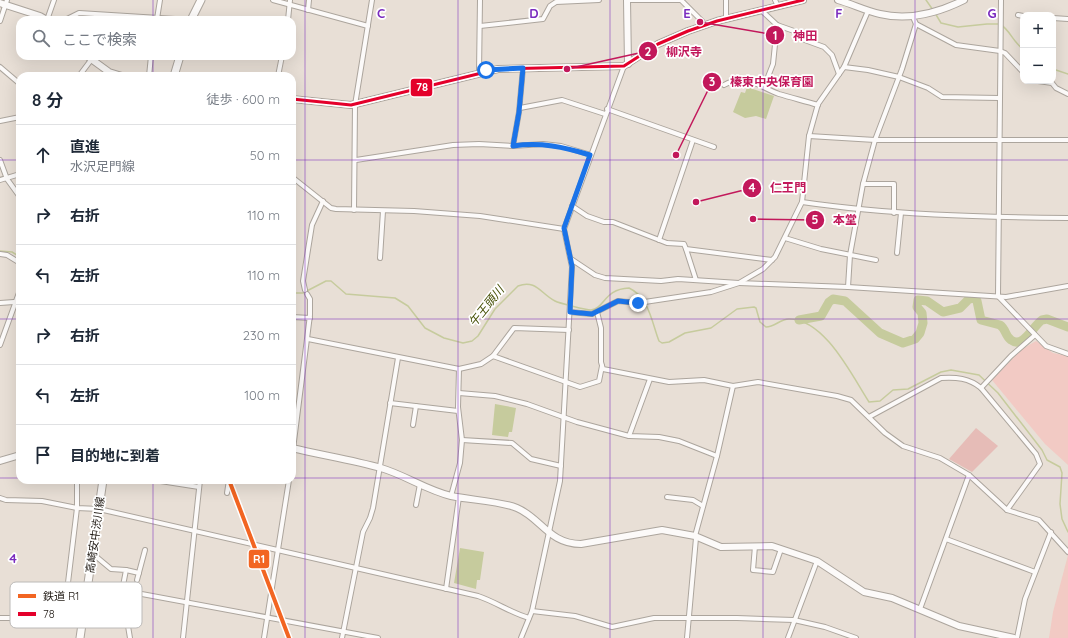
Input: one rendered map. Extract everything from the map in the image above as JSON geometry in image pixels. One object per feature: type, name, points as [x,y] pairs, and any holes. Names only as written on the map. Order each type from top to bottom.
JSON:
[{"type":"main road","points":[[193,16],[201,0]]},
{"type":"main road","points":[[175,72],[179,60]]},
{"type":"main road","name":"高崎安中渋川線","points":[[88,582],[102,484]]},
{"type":"main road","name":"高崎安中渋川線","points":[[80,638],[81,628]]},
{"type":"street","points":[[48,16],[54,0]]},
{"type":"street","points":[[157,16],[160,0]]},
{"type":"street","points":[[273,0],[368,26]]},
{"type":"street","points":[[288,16],[290,0]]},
{"type":"street","points":[[308,10],[309,0]]},
{"type":"street","points":[[354,210],[356,160],[355,105],[372,0]]},
{"type":"street","points":[[479,72],[480,0]]},
{"type":"street","points":[[480,26],[543,19],[550,6],[556,2],[599,0]]},
{"type":"street","points":[[521,638],[532,611],[556,500],[561,466],[572,266],[564,228],[607,108],[626,65],[627,0]]},
{"type":"street","points":[[630,0],[681,0],[702,21]]},
{"type":"street","points":[[726,0],[726,19]]},
{"type":"street","points":[[296,100],[330,104],[355,105],[479,72],[498,69],[626,65],[644,52],[675,36],[726,19],[761,10],[776,3],[803,0]]},
{"type":"street","points":[[838,0],[868,11],[891,16],[913,17],[951,7],[964,0]]},
{"type":"street","points":[[1001,0],[998,296],[1046,346],[1068,354]]},
{"type":"street","points":[[0,21],[4,3],[40,16]]},
{"type":"street","points":[[761,10],[777,25],[794,31],[802,39],[824,46],[832,55],[839,74]]},
{"type":"street","points":[[570,311],[592,314],[618,301],[640,303],[712,292],[738,283],[763,269],[772,260],[785,238],[802,202],[809,136],[818,105],[844,68],[868,11]]},
{"type":"street","points":[[73,16],[79,13],[126,16]]},
{"type":"street","points":[[913,17],[916,24],[956,45],[1005,53],[1020,69]]},
{"type":"street","points":[[1056,18],[1068,19]]},
{"type":"street","points":[[848,287],[850,255],[863,184],[874,140],[899,77],[916,24]]},
{"type":"street","points":[[764,87],[773,64],[777,25]]},
{"type":"street","points":[[82,72],[91,60]]},
{"type":"street","points":[[94,60],[109,72]]},
{"type":"street","points":[[149,72],[151,60]]},
{"type":"street","points":[[279,72],[281,60]]},
{"type":"street","points":[[0,67],[16,81]]},
{"type":"street","points":[[513,146],[520,108],[523,68]]},
{"type":"street","points":[[844,68],[868,70],[899,77],[928,88],[942,97],[999,98]]},
{"type":"street","points":[[724,85],[732,80],[754,82],[777,93],[818,105]]},
{"type":"street","points":[[1053,84],[1056,88],[1068,94]]},
{"type":"street","points":[[520,108],[562,100],[605,114]]},
{"type":"street","points":[[607,108],[714,147]]},
{"type":"street","points":[[0,121],[16,118]]},
{"type":"street","points":[[809,136],[874,140],[1068,140]]},
{"type":"street","points":[[659,240],[693,140]]},
{"type":"street","points":[[356,160],[453,145],[479,144],[513,146],[543,144],[561,146],[590,155]]},
{"type":"street","points":[[0,160],[7,179],[16,191]]},
{"type":"street","points":[[0,180],[16,176]]},
{"type":"street","points":[[296,182],[331,208],[414,211],[480,216],[564,228]]},
{"type":"street","points":[[863,184],[894,184],[894,213]]},
{"type":"street","points":[[296,426],[310,318],[310,298],[306,292],[303,281],[312,226],[323,202]]},
{"type":"street","points":[[802,202],[858,210],[894,213],[1068,218]]},
{"type":"street","points":[[572,206],[587,216],[604,222],[613,222],[667,243],[684,244],[696,280]]},
{"type":"street","points":[[380,258],[383,211]]},
{"type":"street","points":[[897,253],[901,213]]},
{"type":"street","points":[[785,238],[821,249],[876,260]]},
{"type":"street","points":[[686,249],[772,260]]},
{"type":"street","points":[[0,254],[7,255],[16,261]]},
{"type":"street","points":[[571,259],[595,275],[605,278],[661,281],[678,279],[848,287],[1006,297],[1068,286]]},
{"type":"street","points":[[0,345],[16,298]]},
{"type":"street","points":[[0,303],[14,302]]},
{"type":"street","points":[[493,356],[580,387],[599,381],[602,366],[601,328],[597,312]]},
{"type":"street","points":[[296,317],[310,318]]},
{"type":"street","points":[[308,339],[459,369],[481,364],[493,356],[514,328],[569,330]]},
{"type":"street","points":[[981,388],[1034,334]]},
{"type":"street","points":[[342,638],[363,532],[373,508],[398,358]]},
{"type":"street","points":[[602,366],[603,369],[669,382],[704,380],[733,386],[758,382],[837,396],[851,400],[903,446],[940,458],[969,475],[1007,510],[1039,520],[1068,552]]},
{"type":"street","points":[[451,496],[460,463],[462,440],[458,411],[459,369]]},
{"type":"street","points":[[869,417],[941,378],[953,377],[972,381],[981,388],[1036,454],[1040,464],[1007,510]]},
{"type":"street","points":[[629,436],[650,379]]},
{"type":"street","points":[[687,638],[696,537],[733,386]]},
{"type":"street","points":[[459,393],[495,396],[527,404],[564,417],[629,436],[659,437],[679,441],[716,456]]},
{"type":"street","points":[[390,404],[458,411]]},
{"type":"street","points":[[413,425],[416,406]]},
{"type":"street","points":[[462,440],[512,443],[532,459],[561,466]]},
{"type":"street","points":[[296,449],[400,474],[420,484],[451,496],[517,508],[538,523],[548,533],[565,542],[576,544],[662,530],[696,537],[721,547],[772,546],[817,561],[858,589],[883,595],[959,626],[1015,638],[1025,599],[1051,532]]},
{"type":"street","points":[[0,461],[16,455]]},
{"type":"street","points":[[920,609],[969,475]]},
{"type":"street","points":[[68,582],[77,508],[77,484]]},
{"type":"street","points":[[176,484],[199,488]]},
{"type":"street","points":[[183,638],[200,484]]},
{"type":"street","points":[[227,493],[228,484]]},
{"type":"street","points":[[264,638],[288,484]]},
{"type":"street","points":[[416,505],[420,484]]},
{"type":"street","points":[[446,589],[459,497]]},
{"type":"street","points":[[667,497],[693,500],[703,506]]},
{"type":"street","points":[[0,498],[6,500],[42,501],[77,508],[99,509],[490,600],[515,614],[529,618]]},
{"type":"street","points":[[946,539],[1035,572]]},
{"type":"street","points":[[755,546],[753,570],[773,572],[781,549]]},
{"type":"street","points":[[137,580],[145,550]]},
{"type":"street","points":[[92,554],[111,569],[139,573]]},
{"type":"street","points":[[788,638],[817,561]]},
{"type":"street","points":[[124,582],[126,570]]},
{"type":"street","points":[[142,594],[378,638]]},
{"type":"street","points":[[532,611],[574,616],[612,627],[654,618],[794,620],[825,627],[856,638]]},
{"type":"street","points":[[0,618],[10,618]]},
{"type":"street","points":[[128,628],[130,638]]},
{"type":"shaded area","points":[[747,87],[774,96],[766,119],[756,116],[745,118],[733,112],[741,92],[745,93]]},
{"type":"shaded area","points":[[1036,341],[1053,353],[1068,356],[1068,465],[1045,444],[992,380],[1022,349]]},
{"type":"shaded area","points":[[495,404],[516,408],[512,432],[509,432],[508,437],[492,435]]},
{"type":"shaded area","points":[[976,428],[998,446],[972,472],[949,459]]},
{"type":"shaded area","points":[[460,548],[484,552],[480,580],[477,580],[476,589],[454,583]]},
{"type":"shaded area","points":[[1068,555],[1068,638],[1049,638],[1053,612]]},
{"type":"waterway","points":[[926,0],[933,10]]},
{"type":"waterway","points":[[935,13],[941,23],[958,27],[1000,24],[1022,48]]},
{"type":"waterway","points":[[1056,70],[1068,74]]},
{"type":"waterway","name":"午王頭川","points":[[0,251],[12,252],[16,254]]},
{"type":"waterway","name":"午王頭川","points":[[296,293],[303,293],[326,281],[331,281],[346,294],[395,298],[408,306],[425,328],[444,338],[463,343],[472,341],[478,336],[495,309],[518,286],[524,284],[529,284],[538,288],[555,301],[591,310],[596,309],[614,292],[629,288],[636,292],[645,304],[649,311],[659,341],[662,343],[669,342],[685,333],[711,328],[737,309],[756,308],[760,322],[766,327],[772,326],[786,319],[802,322],[814,328],[826,338],[846,364],[869,402],[880,401],[893,390],[908,389],[941,372],[951,370],[979,375],[998,393],[1042,450],[1047,460],[1060,467],[1062,473],[1060,504],[1062,519],[1068,532]]},
{"type":"waterway","name":"午王頭川","points":[[799,320],[821,316],[829,302],[833,299],[845,301],[880,333],[903,343],[915,339],[920,333],[923,323],[922,313],[917,307],[918,300],[927,301],[943,312],[960,308],[969,299],[974,298],[977,301],[981,320],[1000,325],[1006,335],[1015,342],[1020,342],[1028,336],[1042,320],[1047,319],[1068,327]]},
{"type":"rail line","name":"R1","points":[[231,484],[289,638]]},
{"type":"transit line","name":"78","points":[[296,99],[351,105],[498,69],[624,66],[658,44],[688,31],[717,21],[803,0]]},
{"type":"place","name":"神田","points":[[700,22]]},
{"type":"place","name":"柳沢寺","points":[[567,69]]},
{"type":"place","name":"榛東中央保育園","points":[[676,155]]},
{"type":"place","name":"仁王門","points":[[696,202]]},
{"type":"place","name":"本堂","points":[[753,219]]},
{"type":"route","points":[[486,70],[523,68],[519,112],[513,146],[525,144],[561,146],[590,155],[564,228],[572,266],[570,312],[592,314],[618,301],[638,303]]}]
